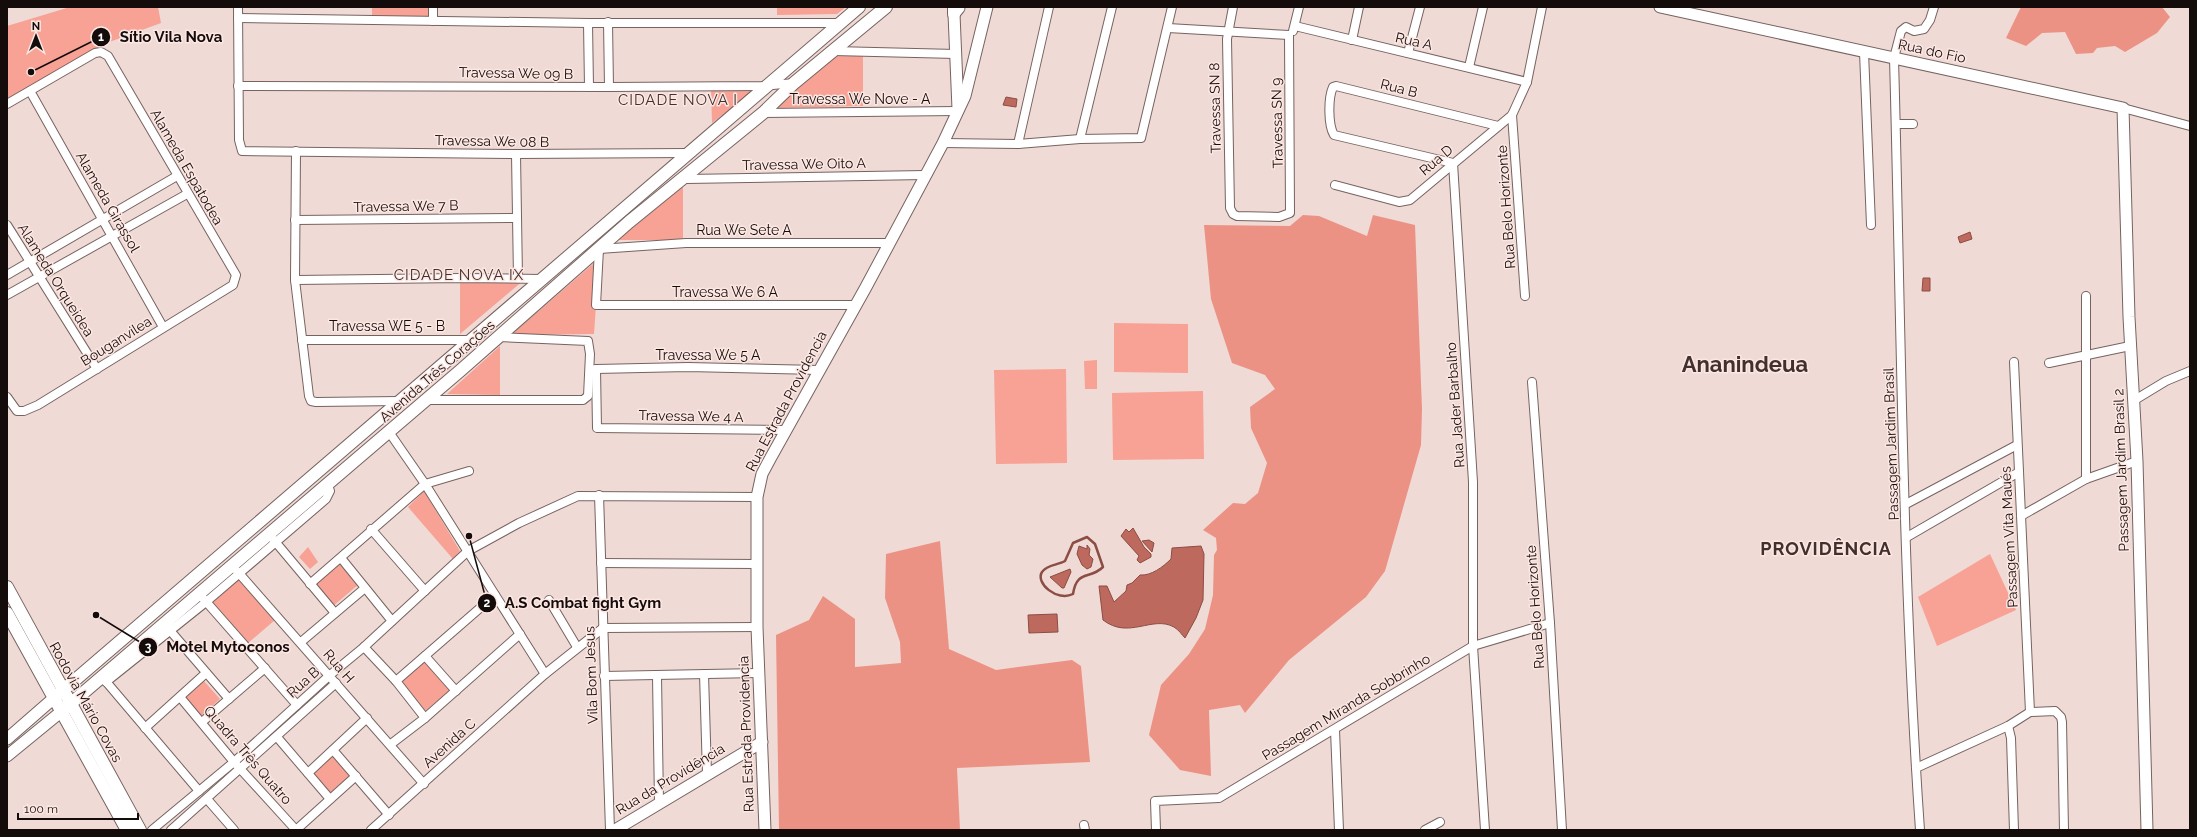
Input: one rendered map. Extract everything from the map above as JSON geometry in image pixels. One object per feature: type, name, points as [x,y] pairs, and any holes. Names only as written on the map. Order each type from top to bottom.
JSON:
[{"type":"main road","name":"Avenida Três Corações","points":[[58,694],[191,579],[318,473],[541,279],[859,7]]},
{"type":"main road","name":"Avenida Três Corações","points":[[66,707],[104,679],[273,539],[328,485],[683,176],[762,113],[794,84],[886,7]]},
{"type":"main road","points":[[595,234],[599,249]]},
{"type":"main road","points":[[318,473],[328,485]]},
{"type":"main road","name":"Rodovia Mário Covas","points":[[7,587],[58,694]]},
{"type":"main road","name":"Rodovia Mário Covas","points":[[7,613],[140,830]]},
{"type":"main road","name":"Rodovia Mário Covas","points":[[66,707],[127,830]]},
{"type":"street","points":[[238,7],[238,86]]},
{"type":"street","points":[[433,7],[433,21]]},
{"type":"street","name":"Rua Estrada Providencia","points":[[765,830],[757,627],[757,497],[762,474],[943,143],[958,112],[965,96],[973,70],[987,7]]},
{"type":"street","points":[[1018,144],[1049,7]]},
{"type":"street","points":[[1080,139],[1112,7]]},
{"type":"street","points":[[943,143],[1018,144],[1080,139],[1141,138],[1172,7]]},
{"type":"street","name":"Travessa SN 8","points":[[1233,7],[1227,32],[1230,208],[1233,214],[1243,216],[1285,216],[1290,213],[1291,210]]},
{"type":"street","points":[[1168,28],[1289,35],[1295,26],[1299,7]]},
{"type":"street","points":[[1352,40],[1358,7]]},
{"type":"street","points":[[1408,53],[1420,7]]},
{"type":"street","points":[[1469,67],[1484,7]]},
{"type":"street","name":"Rua D","points":[[1335,185],[1399,202],[1406,202],[1512,115],[1527,82],[1542,7]]},
{"type":"street","name":"Rua do Fio","points":[[1664,7],[2123,108],[2190,126]]},
{"type":"street","name":"Passagem Jardim Brasil","points":[[1920,830],[1916,768],[1907,537],[1894,58],[1901,31],[1906,27],[1914,31],[1924,29],[1930,20],[1934,7]]},
{"type":"street","name":"Rua Estrada Providencia","points":[[956,9],[958,112]]},
{"type":"street","points":[[238,18],[588,23],[840,23]]},
{"type":"street","points":[[608,22],[609,87]]},
{"type":"street","points":[[588,23],[589,87]]},
{"type":"street","name":"Rua A","points":[[1295,26],[1527,82]]},
{"type":"street","name":"Travessa SN 9","points":[[1289,35],[1291,210]]},
{"type":"street","points":[[834,51],[956,54]]},
{"type":"street","name":"Alameda Espatodea","points":[[30,91],[95,53],[102,52],[112,63],[187,194],[236,275],[233,284]]},
{"type":"street","points":[[1864,52],[1871,225]]},
{"type":"street","name":"Travessa We 09 B","points":[[238,86],[434,85],[609,87],[794,84]]},
{"type":"street","name":"Travessa We 08 B","points":[[238,86],[239,145],[242,151],[516,154],[688,153]]},
{"type":"street","name":"Rua B","points":[[1453,163],[1334,135],[1331,128],[1331,93],[1333,87],[1336,86],[1498,126]]},
{"type":"street","points":[[7,104],[30,91]]},
{"type":"street","name":"Alameda Girassol","points":[[30,91],[163,327]]},
{"type":"street","name":"Passagem Jardim Brasil 2","points":[[2123,108],[2130,346],[2137,461],[2147,830]]},
{"type":"street","name":"Travessa We Nove - A","points":[[762,113],[958,112]]},
{"type":"street","name":"Rua Belo Horizonte","points":[[1512,115],[1526,296]]},
{"type":"street","points":[[1896,124],[1912,124]]},
{"type":"street","points":[[296,151],[295,280],[308,390],[311,401],[400,402]]},
{"type":"street","points":[[516,154],[518,278]]},
{"type":"street","name":"Rua Jader Barbalho","points":[[1453,163],[1473,482],[1474,646],[1485,830]]},
{"type":"street","name":"Travessa We Oito A","points":[[683,176],[686,179],[925,175]]},
{"type":"street","points":[[7,275],[177,176]]},
{"type":"street","points":[[7,295],[187,194]]},
{"type":"street","name":"Travessa We 7 B","points":[[295,220],[517,218]]},
{"type":"street","name":"Alameda Orqueidea","points":[[7,224],[29,262],[97,369]]},
{"type":"street","name":"Rua We Sete A","points":[[599,249],[686,244],[889,242]]},
{"type":"street","name":"Travessa We 6 A","points":[[599,249],[596,305],[854,305]]},
{"type":"street","points":[[295,280],[541,279]]},
{"type":"street","name":"Bouganvilea","points":[[7,397],[17,411],[24,411],[97,369],[233,284]]},
{"type":"street","points":[[2086,296],[2086,479]]},
{"type":"street","points":[[426,400],[583,400],[588,396],[593,371],[590,343],[583,339],[499,337]]},
{"type":"street","name":"Travessa WE 5 - B","points":[[302,340],[472,340]]},
{"type":"street","points":[[2049,363],[2130,346]]},
{"type":"street","name":"Passagem Vita Maués","points":[[2014,362],[2030,712]]},
{"type":"street","name":"Travessa We 5 A","points":[[593,371],[688,367],[820,370]]},
{"type":"street","name":"Travessa We 4 A","points":[[593,371],[597,428],[785,430]]},
{"type":"street","points":[[2134,401],[2166,381],[2190,371]]},
{"type":"street","name":"Rua Belo Horizonte","points":[[1532,382],[1550,623],[1562,830]]},
{"type":"street","points":[[389,432],[425,484],[545,674]]},
{"type":"street","points":[[1906,504],[2017,445]]},
{"type":"street","points":[[2021,516],[2086,479],[2137,461]]},
{"type":"street","points":[[310,584],[341,558],[371,529],[425,484],[469,471]]},
{"type":"street","points":[[1907,537],[2019,472]]},
{"type":"street","name":"Rua B","points":[[152,830],[234,762],[330,675],[364,647],[468,551],[519,523],[578,496],[757,497]]},
{"type":"street","name":"Vila Bom Jesus","points":[[599,496],[610,830]]},
{"type":"street","points":[[371,529],[425,591]]},
{"type":"street","points":[[273,539],[335,613]]},
{"type":"street","points":[[341,558],[392,621]]},
{"type":"street","points":[[601,562],[757,564]]},
{"type":"street","name":"Rua H","points":[[236,570],[391,744],[424,784]]},
{"type":"street","points":[[301,642],[365,588]]},
{"type":"street","points":[[396,681],[496,595]]},
{"type":"street","points":[[202,598],[297,705]]},
{"type":"street","points":[[549,600],[577,647]]},
{"type":"street","name":"Passagem Miranda Sobbrinho","points":[[1156,830],[1155,801],[1219,798],[1474,646],[1550,623]]},
{"type":"street","points":[[167,627],[229,699]]},
{"type":"street","points":[[603,628],[757,627]]},
{"type":"street","name":"Avenida C","points":[[371,830],[545,674],[577,647],[603,628]]},
{"type":"street","points":[[391,744],[425,718],[520,634]]},
{"type":"street","points":[[364,647],[396,681],[425,718]]},
{"type":"street","points":[[425,656],[456,691]]},
{"type":"street","points":[[202,722],[265,668]]},
{"type":"street","points":[[145,728],[206,673]]},
{"type":"street","points":[[604,676],[758,673]]},
{"type":"street","points":[[704,674],[707,774]]},
{"type":"street","points":[[657,676],[659,802]]},
{"type":"street","points":[[104,679],[199,791]]},
{"type":"street","name":"Rua B","points":[[171,830],[336,683]]},
{"type":"street","name":"Avenida Três Corações","points":[[7,739],[58,694]]},
{"type":"street","name":"Quadra Três Quatro","points":[[180,697],[234,762],[296,830]]},
{"type":"street","name":"Avenida Três Corações","points":[[7,756],[66,707]]},
{"type":"street","points":[[1916,768],[2008,726],[2030,712],[2054,711],[2061,717],[2062,722],[2064,830]]},
{"type":"street","points":[[308,773],[367,718]]},
{"type":"street","points":[[2008,726],[2010,738],[2014,830]]},
{"type":"street","points":[[1335,730],[1339,830]]},
{"type":"street","points":[[277,737],[330,799]]},
{"type":"street","name":"Rua da Providência","points":[[615,830],[659,802],[762,742]]},
{"type":"street","points":[[333,750],[388,814]]},
{"type":"street","points":[[296,830],[356,776]]},
{"type":"street","points":[[207,799],[234,830]]},
{"type":"street","points":[[164,820],[171,830]]},
{"type":"street","points":[[1426,830],[1440,822]]},
{"type":"shaded area","points":[[70,7],[158,7],[161,23],[104,44],[7,101],[7,26]]},
{"type":"shaded area","points":[[372,7],[428,7],[428,17],[372,17]]},
{"type":"shaded area","points":[[777,7],[846,7],[837,14],[777,15]]},
{"type":"shaded area","points":[[2021,7],[2162,7],[2170,17],[2157,33],[2125,52],[2115,46],[2097,48],[2093,53],[2076,54],[2065,32],[2042,33],[2026,46],[2006,38]]},
{"type":"shaded area","points":[[863,55],[863,106],[774,108],[831,56]]},
{"type":"shaded area","points":[[749,88],[752,92],[712,123],[711,89]]},
{"type":"shaded area","points":[[1006,97],[1017,99],[1016,107],[1003,105]]},
{"type":"shaded area","points":[[683,185],[683,240],[618,240]]},
{"type":"shaded area","points":[[1303,215],[1319,216],[1367,236],[1373,215],[1415,225],[1422,409],[1421,445],[1385,571],[1366,597],[1289,660],[1245,713],[1240,705],[1209,710],[1211,776],[1180,770],[1149,735],[1161,685],[1189,654],[1205,629],[1213,595],[1214,555],[1217,550],[1216,538],[1203,530],[1233,503],[1245,504],[1258,493],[1267,463],[1251,428],[1250,407],[1275,389],[1265,375],[1232,363],[1211,299],[1204,225],[1290,226]]},
{"type":"shaded area","points":[[1970,232],[1972,239],[1960,243],[1958,237]]},
{"type":"shaded area","points":[[594,263],[596,305],[594,334],[511,335]]},
{"type":"shaded area","points":[[1923,278],[1930,278],[1930,291],[1922,291]]},
{"type":"shaded area","points":[[460,280],[524,280],[460,334]]},
{"type":"shaded area","points":[[1114,323],[1188,324],[1188,373],[1114,372]]},
{"type":"shaded area","points":[[500,346],[500,395],[447,394]]},
{"type":"shaded area","points":[[1097,360],[1097,389],[1085,389],[1084,361]]},
{"type":"shaded area","points":[[1066,369],[1067,463],[996,464],[994,370]]},
{"type":"shaded area","points":[[1203,391],[1204,459],[1113,460],[1112,393]]},
{"type":"shaded area","points":[[424,491],[460,551],[453,559],[408,507]]},
{"type":"shaded area","points":[[1133,528],[1144,547],[1151,554],[1151,557],[1140,563],[1137,560],[1139,556],[1121,536],[1126,529],[1129,532]]},
{"type":"shaded area","points":[[1149,540],[1154,543],[1152,552],[1142,541]]},
{"type":"shaded area","points":[[940,541],[949,649],[996,670],[1072,660],[1081,666],[1090,762],[957,768],[960,830],[779,830],[776,635],[809,620],[823,596],[855,619],[855,667],[901,663],[900,642],[885,598],[886,554]]},
{"type":"shaded area","points":[[1087,545],[1090,549],[1089,555],[1093,559],[1091,567],[1087,569],[1082,565],[1077,554],[1079,546],[1087,549]]},
{"type":"shaded area","points":[[1201,546],[1204,554],[1203,600],[1196,618],[1185,638],[1176,628],[1166,624],[1122,628],[1113,626],[1103,620],[1099,586],[1107,586],[1114,602],[1126,591],[1127,585],[1132,583],[1140,575],[1153,572],[1168,562],[1171,559],[1172,548]]},
{"type":"shaded area","points":[[308,547],[318,562],[310,569],[299,557]]},
{"type":"shaded area","points":[[1990,554],[2016,610],[1937,646],[1918,597]]},
{"type":"shaded area","points":[[337,558],[359,584],[332,607],[310,581]]},
{"type":"shaded area","points":[[1070,569],[1071,572],[1064,588],[1062,588],[1050,577]]},
{"type":"shaded area","points":[[238,579],[275,620],[248,643],[212,602]]},
{"type":"shaded area","points":[[1057,614],[1058,632],[1029,633],[1028,615]]},
{"type":"shaded area","points":[[426,659],[452,688],[425,711],[400,681]]},
{"type":"shaded area","points":[[203,680],[220,699],[201,716],[183,697]]},
{"type":"shaded area","points":[[331,748],[355,775],[328,798],[305,772]]},
{"type":"waterway","points":[[1087,537],[1095,544],[1103,567],[1098,571],[1081,578],[1075,586],[1073,594],[1067,596],[1060,595],[1049,590],[1042,581],[1042,572],[1049,566],[1065,561],[1073,543],[1087,537]]},
{"type":"place","name":"Sítio Vila Nova","points":[[31,72]]},
{"type":"place","name":"A.S Combat fight Gym","points":[[469,536]]},
{"type":"place","name":"Motel Mytoconos","points":[[96,615]]},
{"type":"district","name":"CIDADE NOVA I","points":[[678,100]]},
{"type":"district","name":"CIDADE NOVA IX","points":[[459,275]]},
{"type":"district","name":"Ananindeua","points":[[1745,364]]},
{"type":"district","name":"PROVIDÊNCIA","points":[[1826,549]]}]
